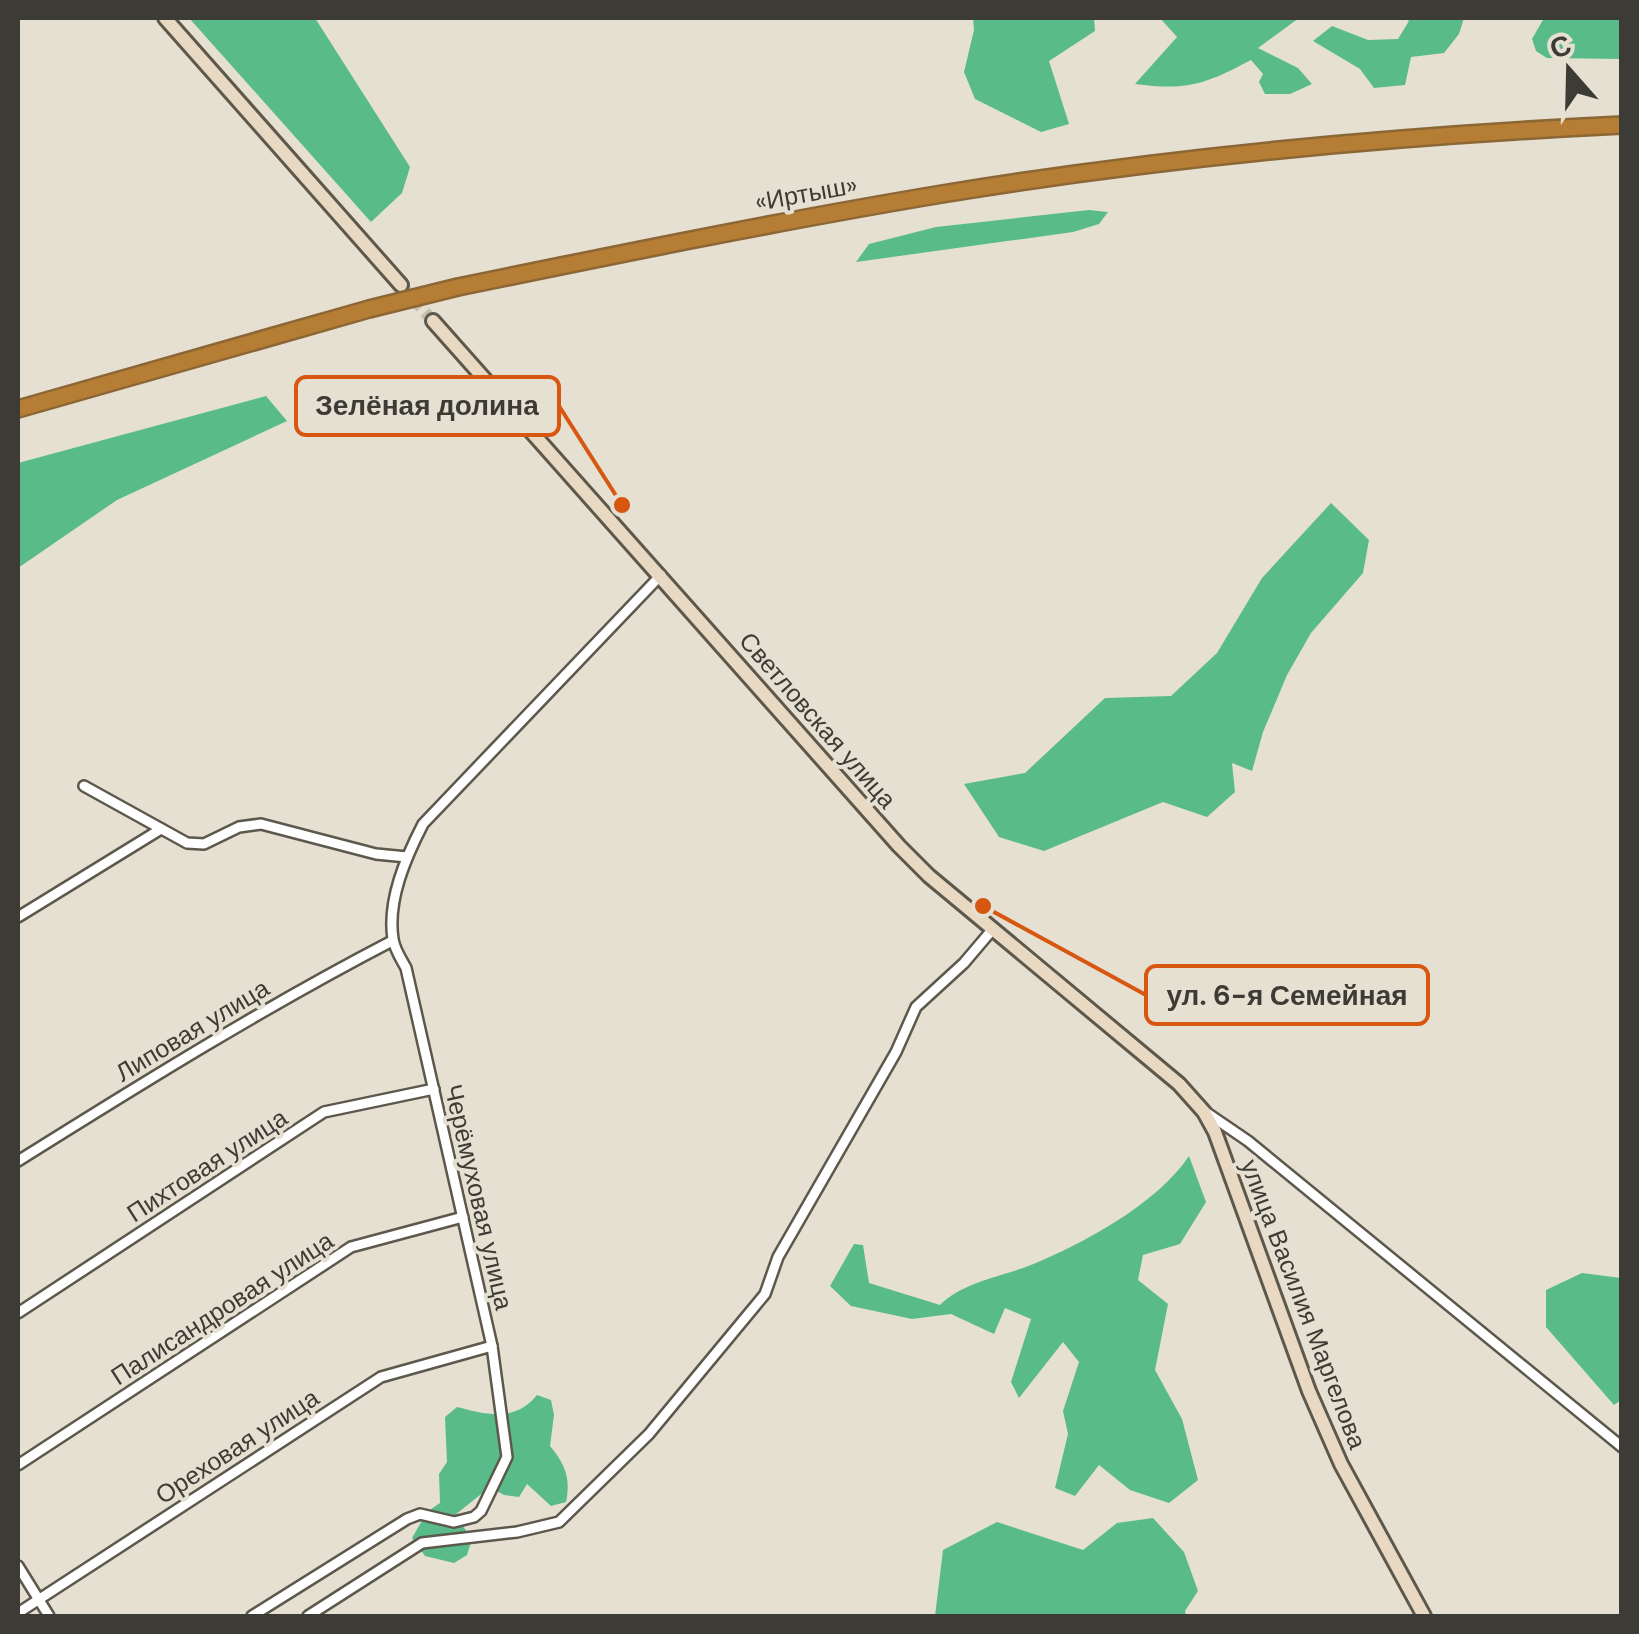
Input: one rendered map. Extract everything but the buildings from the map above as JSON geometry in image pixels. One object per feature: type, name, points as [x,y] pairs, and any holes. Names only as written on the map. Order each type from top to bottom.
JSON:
[{"type":"highway","name":"«Иртыш»","points":[[18,408],[458,287],[682,241],[964,191],[1192,159],[1518,130],[1622,125]]},
{"type":"street","points":[[164,18],[400,284]]},
{"type":"street","name":"Светловская улица","points":[[433,321],[898,846],[928,876],[1178,1084],[1204,1112]]},
{"type":"street","points":[[392,941],[406,856],[423,824],[661,575]]},
{"type":"street","points":[[84,786],[186,842],[204,844],[239,828],[261,824],[376,854],[406,856]]},
{"type":"street","points":[[18,917],[161,829]]},
{"type":"street","points":[[308,1616],[412,1548],[440,1540],[517,1532],[559,1522],[649,1434],[765,1294],[778,1257],[887,1068],[916,1007],[964,963],[992,930]]},
{"type":"street","name":"Черёмуховая улица","points":[[252,1616],[408,1519],[430,1514],[464,1522],[474,1517],[482,1511],[505,1466],[506,1447],[492,1346],[406,968],[392,941]]},
{"type":"street","name":"Липовая улица","points":[[18,1162],[198,1048],[304,986],[392,941]]},
{"type":"street","name":"Пихтовая улица","points":[[18,1313],[324,1112],[434,1088]]},
{"type":"street","points":[[1204,1112],[1248,1142],[1622,1447]]},
{"type":"street","name":"улица Василия Маргелова","points":[[1204,1112],[1215,1132],[1309,1392],[1341,1464],[1424,1616]]},
{"type":"street","name":"Палисандровая улица","points":[[18,1466],[351,1247],[463,1218]]},
{"type":"street","name":"Ореховая улица","points":[[18,1613],[380,1377],[492,1346]]},
{"type":"street","points":[[18,1566],[49,1616]]},
{"type":"green space","points":[[189,18],[315,18],[410,167],[402,193],[371,222]]},
{"type":"green space","points":[[973,18],[1094,18],[1095,31],[1049,61],[1069,124],[1041,132],[975,99],[964,72]]},
{"type":"green space","points":[[1160,18],[1299,18],[1258,48],[1298,68],[1312,84],[1290,94],[1265,94],[1259,82],[1263,74],[1251,60],[1196,84],[1135,84],[1177,37]]},
{"type":"green space","points":[[1404,18],[1464,18],[1459,34],[1444,53],[1411,57],[1405,85],[1374,88],[1360,69],[1313,41],[1332,26],[1368,40],[1398,39],[1409,21]]},
{"type":"green space","points":[[1544,18],[1621,18],[1621,59],[1547,58],[1536,51],[1532,39]]},
{"type":"green space","points":[[1089,210],[1108,212],[1099,224],[1073,232],[856,262],[869,244],[936,227]]},
{"type":"green space","points":[[266,396],[287,421],[117,500],[18,568],[18,463]]},
{"type":"green space","points":[[1331,503],[1369,540],[1363,573],[1311,633],[1287,675],[1263,732],[1252,771],[1232,763],[1235,792],[1207,817],[1163,802],[1044,851],[999,837],[964,784],[1025,773],[1105,698],[1171,696],[1217,653],[1262,578]]},
{"type":"green space","points":[[1189,1156],[1206,1202],[1180,1244],[1143,1255],[1138,1280],[1168,1304],[1155,1370],[1182,1419],[1198,1480],[1169,1503],[1130,1490],[1099,1465],[1075,1496],[1055,1488],[1068,1434],[1063,1411],[1079,1362],[1063,1342],[1019,1398],[1011,1382],[1031,1319],[1005,1308],[994,1334],[951,1314],[912,1319],[851,1306],[830,1286],[854,1244],[863,1245],[869,1283],[940,1305],[971,1285],[1031,1265],[1096,1234],[1139,1206]]},
{"type":"green space","points":[[1582,1273],[1621,1278],[1621,1400],[1614,1405],[1546,1327],[1546,1290]]},
{"type":"green space","points":[[537,1395],[551,1400],[554,1415],[550,1446],[566,1472],[566,1502],[551,1506],[527,1484],[519,1497],[490,1487],[455,1515],[472,1539],[467,1555],[454,1563],[425,1556],[412,1538],[427,1512],[440,1503],[439,1474],[447,1462],[445,1417],[457,1407],[490,1414],[510,1413],[529,1404]]},
{"type":"green space","points":[[1153,1518],[1184,1552],[1198,1591],[1185,1611],[1186,1616],[935,1616],[943,1550],[997,1522],[1083,1550],[1117,1523]]},
{"type":"tunnel","points":[[401,285],[433,321]]},
{"type":"place","name":"Зелёная долина","points":[[622,505]]},
{"type":"place","name":"ул. 6-я Семейная","points":[[983,906]]}]
